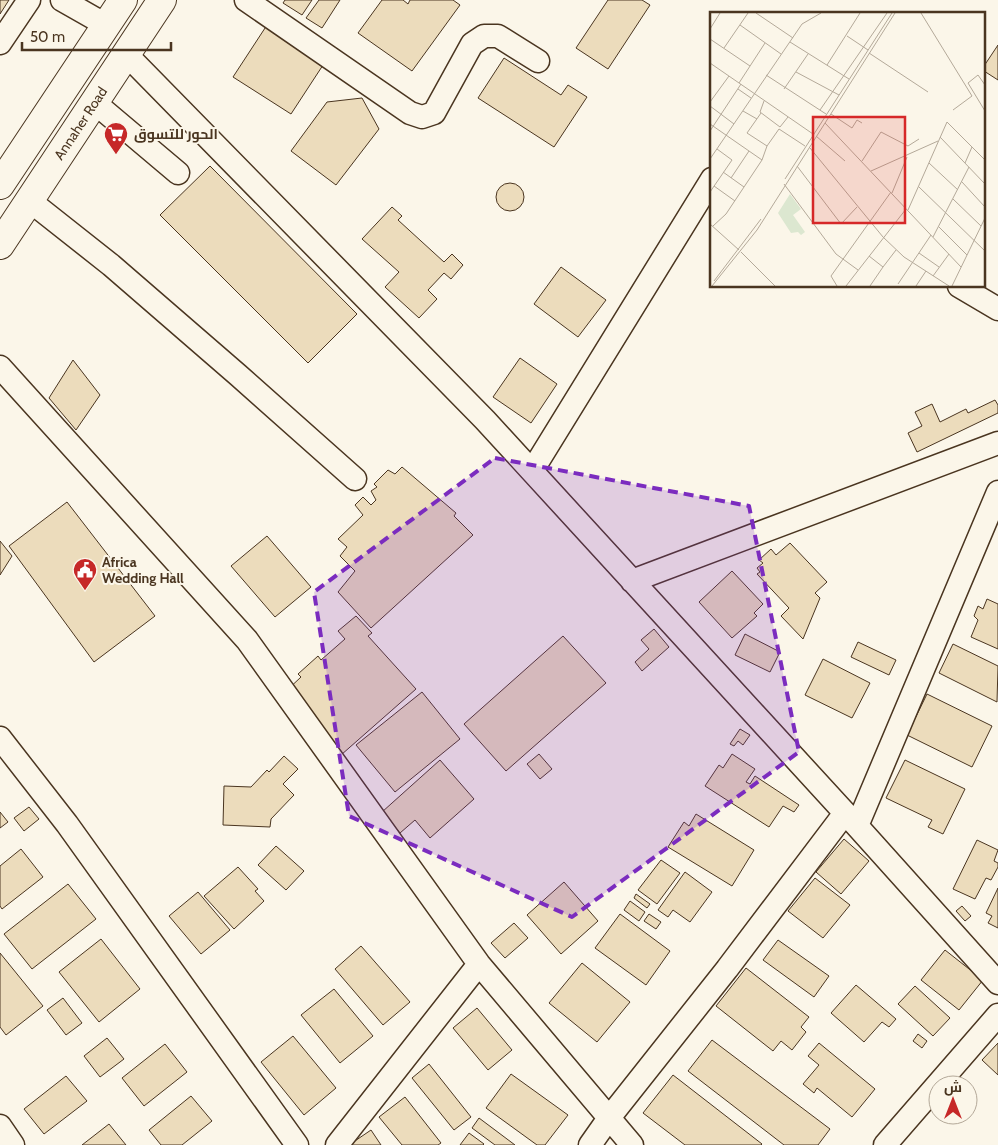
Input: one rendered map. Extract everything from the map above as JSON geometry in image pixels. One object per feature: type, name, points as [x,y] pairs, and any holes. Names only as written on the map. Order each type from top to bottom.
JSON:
[{"type":"main road","points":[[1,183],[123,0]]},
{"type":"main road","name":"Annaher Road","points":[[0,245],[162,0]]},
{"type":"main road","points":[[0,153],[32,139]]},
{"type":"street","points":[[0,43],[29,0]]},
{"type":"street","points":[[62,0],[106,25]]},
{"type":"street","points":[[246,0],[410,113],[422,117],[434,113],[472,44],[484,36],[498,36],[538,61]]},
{"type":"street","points":[[126,54],[478,413],[851,819],[998,983]]},
{"type":"street","points":[[95,103],[178,173]]},
{"type":"street","points":[[532,471],[710,182]]},
{"type":"street","points":[[30,201],[111,265],[355,479]]},
{"type":"street","points":[[963,288],[998,308]]},
{"type":"street","points":[[0,367],[247,640],[479,964],[632,1145]]},
{"type":"street","points":[[632,581],[998,443]]},
{"type":"street","points":[[590,1145],[609,1118],[727,969],[851,819],[998,492]]},
{"type":"street","points":[[0,738],[67,824],[297,1145]]},
{"type":"street","points":[[337,1145],[479,964]]},
{"type":"street","points":[[885,1145],[998,1015]]},
{"type":"street","points":[[0,1126],[13,1145]]},
{"type":"highlighted area","points":[[495,458],[749,506],[799,752],[572,917],[349,816],[314,592]]},
{"type":"building","points":[[0,0],[9,0],[0,14]]},
{"type":"building","points":[[285,0],[312,0],[302,15],[283,3]]},
{"type":"building","points":[[319,0],[340,0],[322,28],[306,18]]},
{"type":"building","points":[[382,0],[403,0],[408,4],[410,0],[453,0],[460,5],[412,71],[358,33]]},
{"type":"building","points":[[608,0],[642,0],[650,5],[608,69],[576,48]]},
{"type":"building","points":[[267,25],[325,62],[291,114],[233,77]]},
{"type":"building","points":[[998,45],[998,80],[986,72],[986,63]]},
{"type":"building","points":[[504,58],[561,95],[568,85],[587,97],[554,147],[478,98]]},
{"type":"building","points":[[362,98],[379,129],[336,185],[291,151],[327,102]]},
{"type":"building","points":[[210,166],[357,314],[308,363],[160,215]]},
{"type":"building","points":[[510,183],[520,187],[524,197],[520,207],[510,211],[500,207],[496,197],[500,187]]},
{"type":"building","points":[[392,207],[402,216],[398,220],[444,262],[452,254],[463,265],[451,279],[444,273],[428,290],[437,299],[419,318],[385,287],[399,272],[362,239]]},
{"type":"building","points":[[561,267],[606,300],[578,337],[534,304]]},
{"type":"building","points":[[520,358],[557,384],[531,423],[493,397]]},
{"type":"building","points":[[73,360],[100,395],[76,430],[49,398]]},
{"type":"building","points":[[995,400],[998,405],[998,413],[917,452],[908,433],[922,426],[915,412],[932,404],[940,422],[966,409],[968,413]]},
{"type":"building","points":[[402,467],[456,513],[454,516],[473,535],[371,628],[338,592],[355,571],[340,556],[347,547],[338,539],[363,515],[355,505],[363,497],[371,505],[376,500],[371,491],[377,487],[374,484],[388,470],[395,474]]},
{"type":"building","points":[[67,502],[155,616],[94,662],[9,546]]},
{"type":"building","points":[[267,536],[311,587],[275,617],[231,566]]},
{"type":"building","points":[[0,541],[12,556],[0,575]]},
{"type":"building","points":[[790,543],[827,582],[815,593],[820,598],[803,639],[781,616],[789,608],[757,574],[760,572],[757,568],[763,563],[759,560],[771,549],[776,555]]},
{"type":"building","points":[[732,571],[763,604],[754,613],[757,616],[732,638],[699,602]]},
{"type":"building","points":[[987,599],[998,604],[998,649],[971,637],[978,620],[974,616],[978,606],[983,609]]},
{"type":"building","points":[[356,616],[372,633],[368,636],[416,689],[341,755],[285,692],[301,677],[298,674],[318,656],[321,660],[345,639],[338,631]]},
{"type":"building","points":[[654,629],[669,647],[642,671],[635,662],[649,649],[641,640]]},
{"type":"building","points":[[745,634],[780,652],[770,672],[735,655]]},
{"type":"building","points":[[563,636],[606,683],[506,771],[464,724]]},
{"type":"building","points":[[858,642],[896,660],[889,675],[851,657]]},
{"type":"building","points":[[953,644],[998,666],[997,702],[939,673]]},
{"type":"building","points":[[823,659],[870,683],[852,718],[805,695]]},
{"type":"building","points":[[422,692],[460,739],[395,792],[356,745]]},
{"type":"building","points":[[927,694],[992,726],[972,767],[907,735]]},
{"type":"building","points":[[740,729],[750,735],[743,745],[738,741],[734,746],[730,744]]},
{"type":"building","points":[[539,754],[552,769],[540,779],[527,764]]},
{"type":"building","points":[[732,754],[755,769],[746,782],[750,784],[755,776],[799,805],[794,812],[783,806],[769,827],[705,786],[719,765],[723,768]]},
{"type":"building","points":[[284,756],[298,769],[283,784],[294,795],[271,819],[270,827],[223,825],[224,786],[251,787]]},
{"type":"building","points":[[440,760],[474,799],[430,838],[415,820],[400,833],[382,812]]},
{"type":"building","points":[[905,760],[965,789],[943,834],[928,827],[932,820],[886,798]]},
{"type":"building","points":[[29,807],[39,819],[24,831],[14,818]]},
{"type":"building","points":[[0,812],[8,822],[0,828]]},
{"type":"building","points":[[696,814],[754,850],[732,886],[668,847],[684,822],[689,826]]},
{"type":"building","points":[[844,839],[869,861],[841,894],[816,872]]},
{"type":"building","points":[[977,840],[998,850],[994,861],[998,863],[998,867],[991,880],[986,878],[975,899],[953,889]]},
{"type":"building","points":[[276,846],[304,871],[286,890],[258,865]]},
{"type":"building","points":[[21,849],[43,877],[2,909],[0,906],[0,866]]},
{"type":"building","points":[[661,860],[680,873],[657,904],[638,890]]},
{"type":"building","points":[[238,867],[258,889],[255,891],[264,901],[234,929],[204,896]]},
{"type":"building","points":[[685,872],[712,892],[690,922],[673,910],[668,917],[658,910]]},
{"type":"building","points":[[815,878],[850,905],[823,938],[788,911]]},
{"type":"building","points":[[564,882],[598,921],[561,954],[527,915]]},
{"type":"building","points":[[68,884],[96,919],[32,969],[4,934]]},
{"type":"building","points":[[998,888],[998,928],[988,923],[992,916],[986,913]]},
{"type":"building","points":[[198,892],[230,930],[201,954],[169,916]]},
{"type":"building","points":[[636,894],[650,904],[647,908],[634,898]]},
{"type":"building","points":[[630,901],[645,912],[639,921],[624,910]]},
{"type":"building","points":[[962,906],[971,916],[965,921],[956,911]]},
{"type":"building","points":[[620,914],[670,951],[646,985],[595,948]]},
{"type":"building","points":[[649,914],[661,922],[656,929],[644,921]]},
{"type":"building","points":[[514,923],[528,938],[505,958],[491,943]]},
{"type":"building","points":[[101,939],[140,989],[99,1022],[59,972]]},
{"type":"building","points":[[778,940],[829,976],[814,997],[763,960]]},
{"type":"building","points":[[361,946],[410,1002],[383,1025],[335,969]]},
{"type":"building","points":[[945,950],[983,980],[959,1010],[921,980]]},
{"type":"building","points":[[0,953],[43,1006],[6,1035],[0,1027]]},
{"type":"building","points":[[582,963],[630,1002],[597,1042],[549,1003]]},
{"type":"building","points":[[746,968],[809,1017],[801,1027],[806,1032],[792,1050],[781,1041],[773,1051],[716,1006]]},
{"type":"building","points":[[856,985],[896,1019],[889,1027],[882,1022],[864,1042],[831,1013]]},
{"type":"building","points":[[915,986],[950,1018],[933,1036],[898,1004]]},
{"type":"building","points":[[334,989],[373,1036],[340,1063],[301,1015]]},
{"type":"building","points":[[63,998],[82,1023],[66,1035],[47,1010]]},
{"type":"building","points":[[477,1008],[512,1050],[488,1070],[453,1028]]},
{"type":"building","points":[[918,1034],[927,1041],[922,1048],[913,1041]]},
{"type":"building","points":[[293,1036],[336,1088],[304,1115],[261,1062]]},
{"type":"building","points":[[107,1038],[124,1059],[100,1077],[84,1056]]},
{"type":"building","points":[[712,1040],[830,1129],[818,1145],[784,1145],[688,1071]]},
{"type":"building","points":[[819,1043],[875,1089],[852,1117],[817,1088],[814,1093],[803,1084],[819,1065],[808,1056]]},
{"type":"building","points":[[998,1043],[998,1075],[982,1060]]},
{"type":"building","points":[[165,1044],[187,1072],[144,1106],[122,1078]]},
{"type":"building","points":[[429,1064],[471,1117],[454,1130],[412,1078]]},
{"type":"building","points":[[511,1074],[568,1115],[545,1145],[537,1145],[486,1108]]},
{"type":"building","points":[[673,1075],[762,1144],[685,1145],[643,1113]]},
{"type":"building","points":[[66,1076],[87,1101],[44,1134],[24,1109]]},
{"type":"building","points":[[191,1096],[212,1121],[182,1145],[161,1145],[149,1130]]},
{"type":"building","points":[[405,1097],[441,1143],[438,1145],[402,1145],[379,1117]]},
{"type":"building","points":[[479,1118],[515,1145],[495,1145],[472,1128]]},
{"type":"building","points":[[109,1124],[126,1145],[82,1145]]},
{"type":"building","points":[[371,1130],[381,1145],[349,1145]]},
{"type":"building","points":[[469,1133],[484,1144],[460,1145]]},
{"type":"place","name":"الحور للتسوق","points":[[116,155]]},
{"type":"place","name":"Africa Wedding Hall","points":[[85,591]]}]
